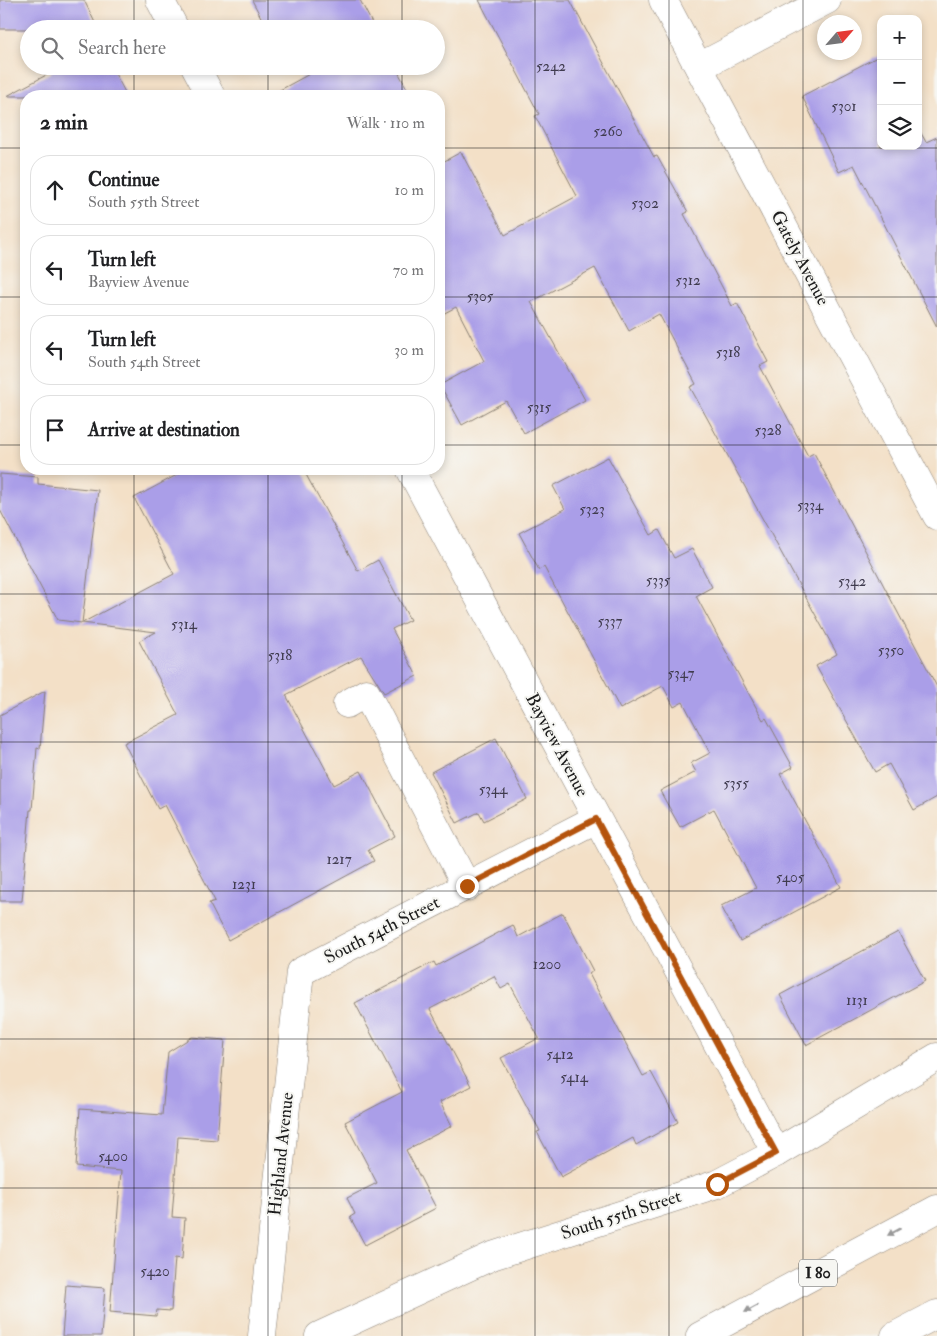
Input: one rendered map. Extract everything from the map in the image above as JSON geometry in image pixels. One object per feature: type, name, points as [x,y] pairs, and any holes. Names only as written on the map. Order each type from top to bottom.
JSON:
[{"type":"main road","points":[[160,0],[170,20]]},
{"type":"main road","name":"Gately Avenue","points":[[663,0],[937,516]]},
{"type":"main road","points":[[699,67],[827,0]]},
{"type":"main road","points":[[200,75],[208,90]]},
{"type":"main road","name":"Bayview Avenue","points":[[413,475],[776,1153]]},
{"type":"main road","points":[[347,704],[366,693],[467,886]]},
{"type":"main road","name":"South 54th Street","points":[[300,972],[596,819]]},
{"type":"main road","name":"Highland Avenue","points":[[262,1336],[300,972]]},
{"type":"main road","name":"South 55th Street","points":[[319,1336],[492,1256],[717,1184],[776,1153],[937,1057]]},
{"type":"main road","name":"I 80","points":[[700,1336],[937,1209]]},
{"type":"main road","points":[[895,1336],[937,1314]]},
{"type":"building","points":[[0,0],[84,0],[94,20],[20,20],[20,29],[0,29]]},
{"type":"building","points":[[252,0],[360,0],[370,20],[262,20]]},
{"type":"building","points":[[479,0],[570,0],[654,157],[657,156],[688,212],[684,214],[732,306],[737,303],[768,362],[760,366],[808,456],[814,453],[937,687],[937,797],[914,810],[889,764],[875,772],[816,666],[837,654],[690,387],[696,384],[659,314],[629,331],[595,268],[531,302],[585,400],[524,433],[506,401],[462,425],[445,394],[445,382],[484,361],[456,307],[445,313],[445,161],[461,152],[505,235],[577,196],[535,116],[539,114]]},
{"type":"building","points":[[877,57],[877,150],[922,150],[922,135],[926,142],[937,137],[937,327],[854,165],[839,172],[802,96]]},
{"type":"building","points":[[46,75],[116,75],[124,90],[20,90],[20,96],[7,96]]},
{"type":"building","points":[[308,75],[400,75],[408,90],[280,90]]},
{"type":"building","points":[[608,457],[651,535],[659,530],[674,558],[692,549],[712,587],[696,596],[763,720],[766,718],[793,767],[780,774],[841,887],[740,941],[721,906],[756,888],[714,809],[680,827],[660,791],[696,772],[691,763],[710,753],[683,702],[674,707],[663,686],[620,709],[544,567],[539,570],[519,533],[565,509],[553,486]]},
{"type":"building","points":[[0,474],[38,477],[38,484],[98,490],[82,623],[58,620],[0,510]]},
{"type":"building","points":[[177,475],[306,475],[358,571],[378,560],[410,620],[392,629],[417,676],[384,693],[361,656],[286,695],[334,785],[361,771],[395,836],[368,850],[374,861],[228,940],[209,903],[215,901],[165,805],[158,809],[124,743],[178,715],[139,641],[156,632],[82,623],[174,574],[134,498]]},
{"type":"building","points":[[45,691],[40,749],[37,748],[32,810],[30,810],[22,901],[0,901],[0,715]]},
{"type":"building","points":[[496,738],[527,799],[484,821],[479,812],[457,823],[431,772]]},
{"type":"building","points":[[563,913],[593,971],[589,974],[643,1076],[651,1072],[678,1122],[636,1145],[633,1138],[561,1177],[537,1132],[540,1131],[501,1058],[539,1038],[510,984],[501,989],[494,976],[430,1009],[471,1086],[440,1102],[452,1126],[406,1150],[436,1208],[365,1245],[350,1217],[355,1214],[347,1198],[377,1183],[345,1122],[402,1092],[355,1003],[434,962],[436,966],[513,925],[518,937]]},
{"type":"building","points":[[898,932],[925,981],[806,1045],[780,995]]},
{"type":"building","points":[[192,1037],[225,1040],[217,1140],[178,1137],[172,1217],[185,1218],[182,1259],[175,1258],[171,1311],[157,1310],[156,1316],[110,1312],[121,1171],[76,1167],[80,1109],[162,1115],[168,1052]]},
{"type":"building","points":[[66,1285],[105,1288],[101,1336],[62,1336]]},
{"type":"route","points":[[467,886],[596,819],[776,1153],[717,1184]]}]
